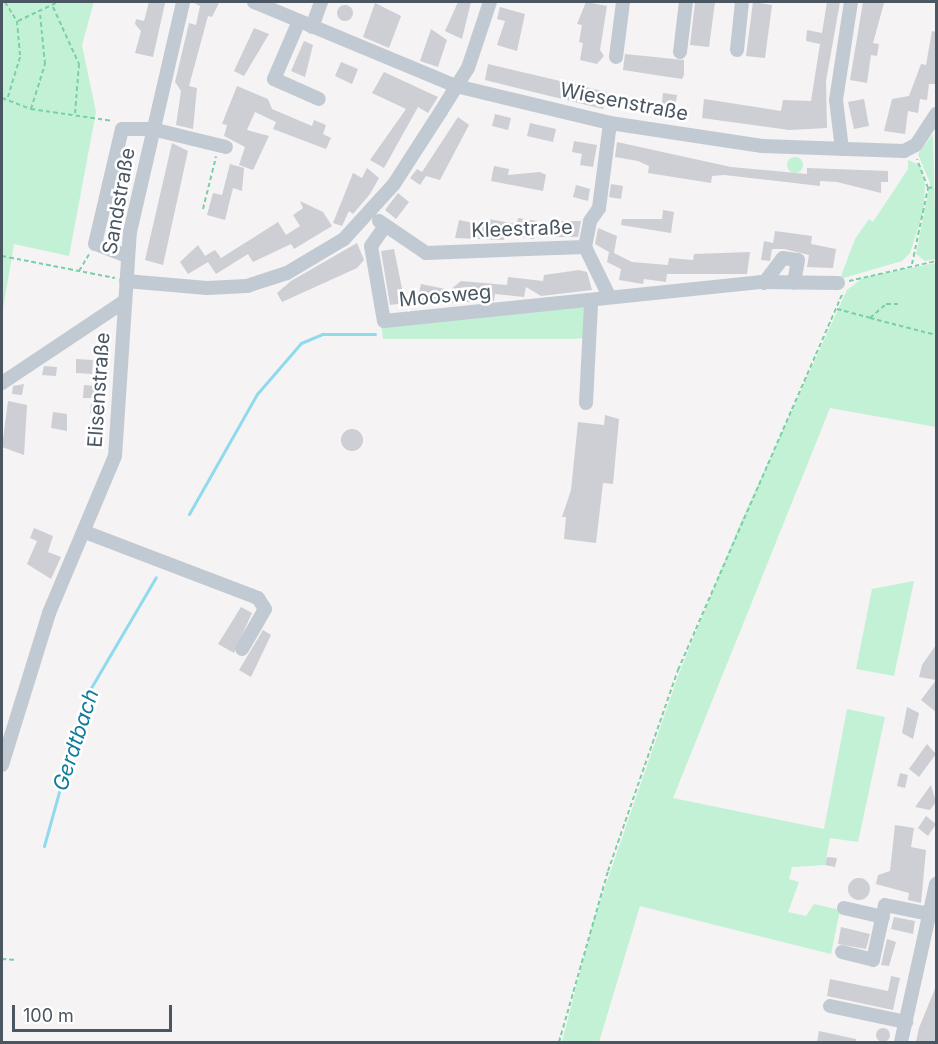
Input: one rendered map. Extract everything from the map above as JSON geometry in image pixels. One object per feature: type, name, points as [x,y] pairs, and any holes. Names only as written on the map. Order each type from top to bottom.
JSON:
[{"type":"street","name":"Sandstraße","points":[[126,280],[127,256],[152,129],[183,2]]},
{"type":"street","name":"Wiesenstraße","points":[[254,2],[456,86],[610,123],[762,146],[909,150]]},
{"type":"street","points":[[312,27],[321,2]]},
{"type":"street","points":[[126,280],[207,288],[265,282],[317,257],[370,214],[456,86],[490,2]]},
{"type":"street","points":[[616,57],[623,2]]},
{"type":"street","points":[[680,52],[686,2]]},
{"type":"street","points":[[737,50],[742,2]]},
{"type":"street","points":[[842,149],[836,100],[851,2]]},
{"type":"street","points":[[299,21],[274,79],[319,99]]},
{"type":"street","points":[[909,150],[936,114]]},
{"type":"street","points":[[585,247],[590,221],[599,208],[610,123]]},
{"type":"street","points":[[127,256],[94,244],[127,126],[152,129]]},
{"type":"street","name":"Sandstraße","points":[[152,129],[223,147]]},
{"type":"street","name":"Kleestraße","points":[[370,214],[426,253],[585,247],[609,296]]},
{"type":"street","name":"Moosweg","points":[[385,226],[371,246],[384,321],[591,303],[609,296]]},
{"type":"street","points":[[764,283],[783,258],[798,260],[794,283]]},
{"type":"street","name":"Elisenstraße","points":[[2,765],[49,613],[115,456],[126,280]]},
{"type":"street","points":[[609,296],[764,283],[838,283]]},
{"type":"street","points":[[2,383],[125,301]]},
{"type":"street","points":[[586,403],[591,303]]},
{"type":"street","points":[[85,532],[258,598],[265,609],[242,649]]},
{"type":"street","points":[[902,1042],[936,884]]},
{"type":"street","points":[[843,952],[873,960],[885,905],[930,914]]},
{"type":"street","points":[[844,908],[883,916]]},
{"type":"street","points":[[830,1006],[906,1022]]},
{"type":"path","points":[[4,2],[17,21],[20,57],[7,100]]},
{"type":"path","points":[[17,21],[40,14],[58,2]]},
{"type":"path","points":[[53,7],[79,64],[75,114]]},
{"type":"path","points":[[31,109],[45,64],[40,14]]},
{"type":"path","points":[[2,98],[31,109],[75,114],[127,126]]},
{"type":"path","points":[[203,209],[223,147]]},
{"type":"path","points":[[909,150],[924,166],[928,188],[912,264]]},
{"type":"path","points":[[928,188],[936,187]]},
{"type":"path","points":[[79,272],[94,244]]},
{"type":"path","points":[[2,256],[126,280]]},
{"type":"path","points":[[559,1042],[608,871],[678,670],[837,309],[845,282],[912,264],[936,261]]},
{"type":"path","points":[[870,318],[886,304],[898,304]]},
{"type":"path","points":[[837,309],[936,335]]},
{"type":"path","points":[[2,959],[17,960]]},
{"type":"green space","points":[[2,2],[94,2],[82,45],[96,112],[69,256],[14,244],[2,315]]},
{"type":"green space","points":[[933,134],[936,259],[925,261],[916,254],[930,183],[918,154]]},
{"type":"green space","points":[[795,157],[803,165],[795,173],[787,165]]},
{"type":"green space","points":[[908,160],[920,165],[925,184],[924,210],[910,253],[902,261],[840,279],[855,239],[869,219],[873,222],[908,169]]},
{"type":"green space","points":[[936,263],[936,427],[830,408],[673,798],[824,829],[847,709],[885,717],[858,842],[830,838],[825,865],[792,867],[789,879],[799,882],[788,912],[806,916],[814,904],[840,910],[831,954],[640,906],[599,1042],[562,1042],[593,922],[678,676],[739,526],[847,290],[864,277]]},
{"type":"green space","points":[[586,307],[586,338],[383,339],[381,324]]},
{"type":"green space","points":[[914,581],[894,676],[856,669],[872,589]]},
{"type":"building","points":[[149,2],[165,3],[153,57],[135,53],[141,31],[135,24],[136,19],[144,21]]},
{"type":"building","points":[[192,2],[219,3],[212,17],[208,16],[189,86],[197,88],[193,129],[176,125],[181,91],[175,82],[189,23],[196,25],[200,6]]},
{"type":"building","points":[[458,2],[471,2],[462,39],[445,31]]},
{"type":"building","points":[[586,2],[607,6],[600,50],[604,56],[597,64],[580,60],[583,43],[579,42],[582,25],[577,24]]},
{"type":"building","points":[[695,2],[715,2],[709,47],[690,45]]},
{"type":"building","points":[[753,2],[772,5],[765,58],[746,56]]},
{"type":"building","points":[[827,2],[840,2],[826,81],[827,128],[789,130],[702,118],[704,99],[781,111],[783,100],[811,101],[820,44],[806,41],[807,30],[822,33]]},
{"type":"building","points":[[863,2],[884,3],[873,43],[879,44],[877,56],[871,55],[867,83],[850,80]]},
{"type":"building","points":[[375,3],[401,16],[389,48],[363,37]]},
{"type":"building","points":[[342,5],[348,5],[353,13],[351,19],[342,21],[337,16],[337,10]]},
{"type":"building","points":[[500,7],[525,14],[517,51],[497,45],[505,21],[497,19]]},
{"type":"building","points":[[254,28],[269,34],[244,76],[234,71]]},
{"type":"building","points":[[431,29],[447,40],[438,67],[420,61]]},
{"type":"building","points":[[932,31],[936,32],[935,84],[929,84],[927,100],[920,99],[918,113],[908,111],[905,134],[884,131],[892,99],[909,96],[921,64],[926,65]]},
{"type":"building","points":[[304,41],[313,45],[305,77],[291,71]]},
{"type":"building","points":[[625,54],[684,60],[684,75],[682,79],[623,70]]},
{"type":"building","points":[[341,62],[358,69],[352,84],[335,76]]},
{"type":"building","points":[[488,64],[607,92],[603,109],[485,80]]},
{"type":"building","points":[[384,72],[438,97],[428,113],[418,107],[384,168],[370,160],[406,109],[372,93]]},
{"type":"building","points":[[237,86],[268,99],[272,109],[312,126],[314,120],[326,125],[323,134],[331,138],[326,149],[273,129],[276,122],[255,112],[247,130],[269,136],[253,170],[239,165],[245,147],[224,136],[227,125],[222,124]]},
{"type":"building","points":[[663,93],[677,95],[674,114],[661,112]]},
{"type":"building","points":[[864,99],[869,126],[854,129],[848,102]]},
{"type":"building","points":[[495,114],[511,118],[508,130],[492,126]]},
{"type":"building","points":[[458,117],[469,125],[440,180],[426,176],[420,185],[410,178],[417,169],[422,172]]},
{"type":"building","points":[[530,123],[556,129],[553,142],[527,136]]},
{"type":"building","points":[[574,141],[597,145],[593,167],[580,165],[582,154],[572,152]]},
{"type":"building","points":[[617,142],[731,167],[807,174],[807,168],[888,171],[888,182],[881,182],[881,193],[837,182],[820,181],[820,186],[724,175],[712,176],[711,183],[648,173],[649,166],[638,161],[615,157]]},
{"type":"building","points":[[172,143],[188,151],[163,265],[145,260]]},
{"type":"building","points":[[230,164],[244,168],[242,191],[233,188],[225,220],[207,215],[213,193],[222,195]]},
{"type":"building","points":[[494,166],[509,169],[508,175],[540,172],[546,175],[543,191],[491,181]]},
{"type":"building","points":[[367,168],[379,178],[370,194],[353,214],[349,211],[342,226],[333,223],[353,173],[362,178]]},
{"type":"building","points":[[611,184],[623,186],[621,199],[609,197]]},
{"type":"building","points":[[576,185],[590,189],[588,201],[573,197]]},
{"type":"building","points":[[398,193],[409,202],[396,219],[385,210]]},
{"type":"building","points":[[300,201],[323,212],[332,226],[294,249],[291,244],[253,262],[248,254],[216,274],[208,262],[188,274],[180,262],[198,245],[205,256],[215,250],[221,258],[278,222],[286,235],[300,226],[293,215],[303,208]]},
{"type":"building","points":[[663,210],[674,212],[671,233],[621,225],[622,219],[662,219]]},
{"type":"building","points":[[518,218],[537,221],[534,239],[505,234],[504,240],[455,238],[459,220],[487,226],[488,219],[517,224]]},
{"type":"building","points":[[554,221],[581,221],[578,237],[554,237]]},
{"type":"building","points":[[598,228],[617,236],[614,253],[632,262],[668,265],[669,258],[693,260],[694,254],[750,252],[747,274],[667,274],[666,282],[644,279],[643,284],[619,280],[621,269],[607,262],[609,252],[595,244]]},
{"type":"building","points":[[775,231],[812,236],[811,244],[836,249],[833,268],[807,267],[809,255],[784,249],[772,249],[770,261],[761,260],[764,241],[773,243]]},
{"type":"building","points":[[357,243],[364,260],[357,268],[282,302],[277,293],[291,281]]},
{"type":"building","points":[[394,249],[405,303],[390,305],[381,251]]},
{"type":"building","points":[[579,270],[587,272],[592,290],[541,296],[526,287],[524,297],[495,294],[494,301],[417,304],[421,284],[450,290],[461,281],[507,285],[508,277],[543,281],[544,275]]},
{"type":"building","points":[[76,359],[93,360],[92,374],[76,373]]},
{"type":"building","points":[[44,366],[57,367],[56,376],[42,375]]},
{"type":"building","points":[[24,384],[22,395],[12,394],[13,386]]},
{"type":"building","points":[[84,385],[97,386],[96,398],[83,398]]},
{"type":"building","points":[[8,401],[27,405],[24,455],[2,447]]},
{"type":"building","points":[[91,403],[101,404],[100,414],[90,413]]},
{"type":"building","points":[[53,412],[67,414],[67,431],[51,428]]},
{"type":"building","points":[[605,415],[619,419],[613,484],[603,483],[596,543],[564,539],[566,517],[562,517],[571,490],[578,422],[604,425]]},
{"type":"building","points":[[352,429],[362,436],[363,440],[356,450],[352,451],[342,444],[341,440],[348,430]]},
{"type":"building","points":[[34,528],[53,536],[48,552],[61,557],[51,579],[27,564],[37,541],[30,538]]},
{"type":"building","points":[[241,607],[252,613],[234,653],[218,644]]},
{"type":"building","points":[[263,630],[271,635],[251,677],[239,670]]},
{"type":"building","points":[[936,645],[936,680],[919,677],[922,665]]},
{"type":"building","points":[[936,680],[936,712],[921,700]]},
{"type":"building","points":[[907,707],[919,713],[913,739],[902,733]]},
{"type":"building","points":[[927,744],[936,754],[919,777],[909,769]]},
{"type":"building","points":[[900,773],[908,775],[905,788],[897,786]]},
{"type":"building","points":[[931,785],[936,802],[930,810],[915,807]]},
{"type":"building","points":[[926,816],[936,824],[928,836],[918,828]]},
{"type":"building","points":[[895,825],[914,828],[911,847],[926,850],[921,903],[908,900],[909,893],[876,884],[878,875],[890,871]]},
{"type":"building","points":[[827,857],[837,858],[835,867],[825,865]]},
{"type":"building","points":[[859,878],[867,881],[870,889],[867,897],[859,900],[851,897],[848,889],[851,881]]},
{"type":"building","points":[[894,917],[915,921],[913,934],[891,929]]},
{"type":"building","points":[[841,927],[870,934],[866,949],[838,944]]},
{"type":"building","points":[[887,939],[896,942],[889,966],[881,965]]},
{"type":"building","points":[[891,976],[900,978],[893,1010],[827,996],[830,979],[888,991]]},
{"type":"building","points":[[936,986],[936,1042],[916,1042],[919,1028]]},
{"type":"building","points":[[880,1028],[886,1028],[890,1035],[886,1042],[880,1042],[876,1038],[876,1032]]},
{"type":"building","points":[[819,1031],[856,1039],[856,1042],[817,1042]]},
{"type":"waterway","name":"Gerdtbach","points":[[189,514],[257,394],[301,343],[322,334],[375,334]]},
{"type":"waterway","name":"Gerdtbach","points":[[44,846],[85,698],[156,577]]}]
